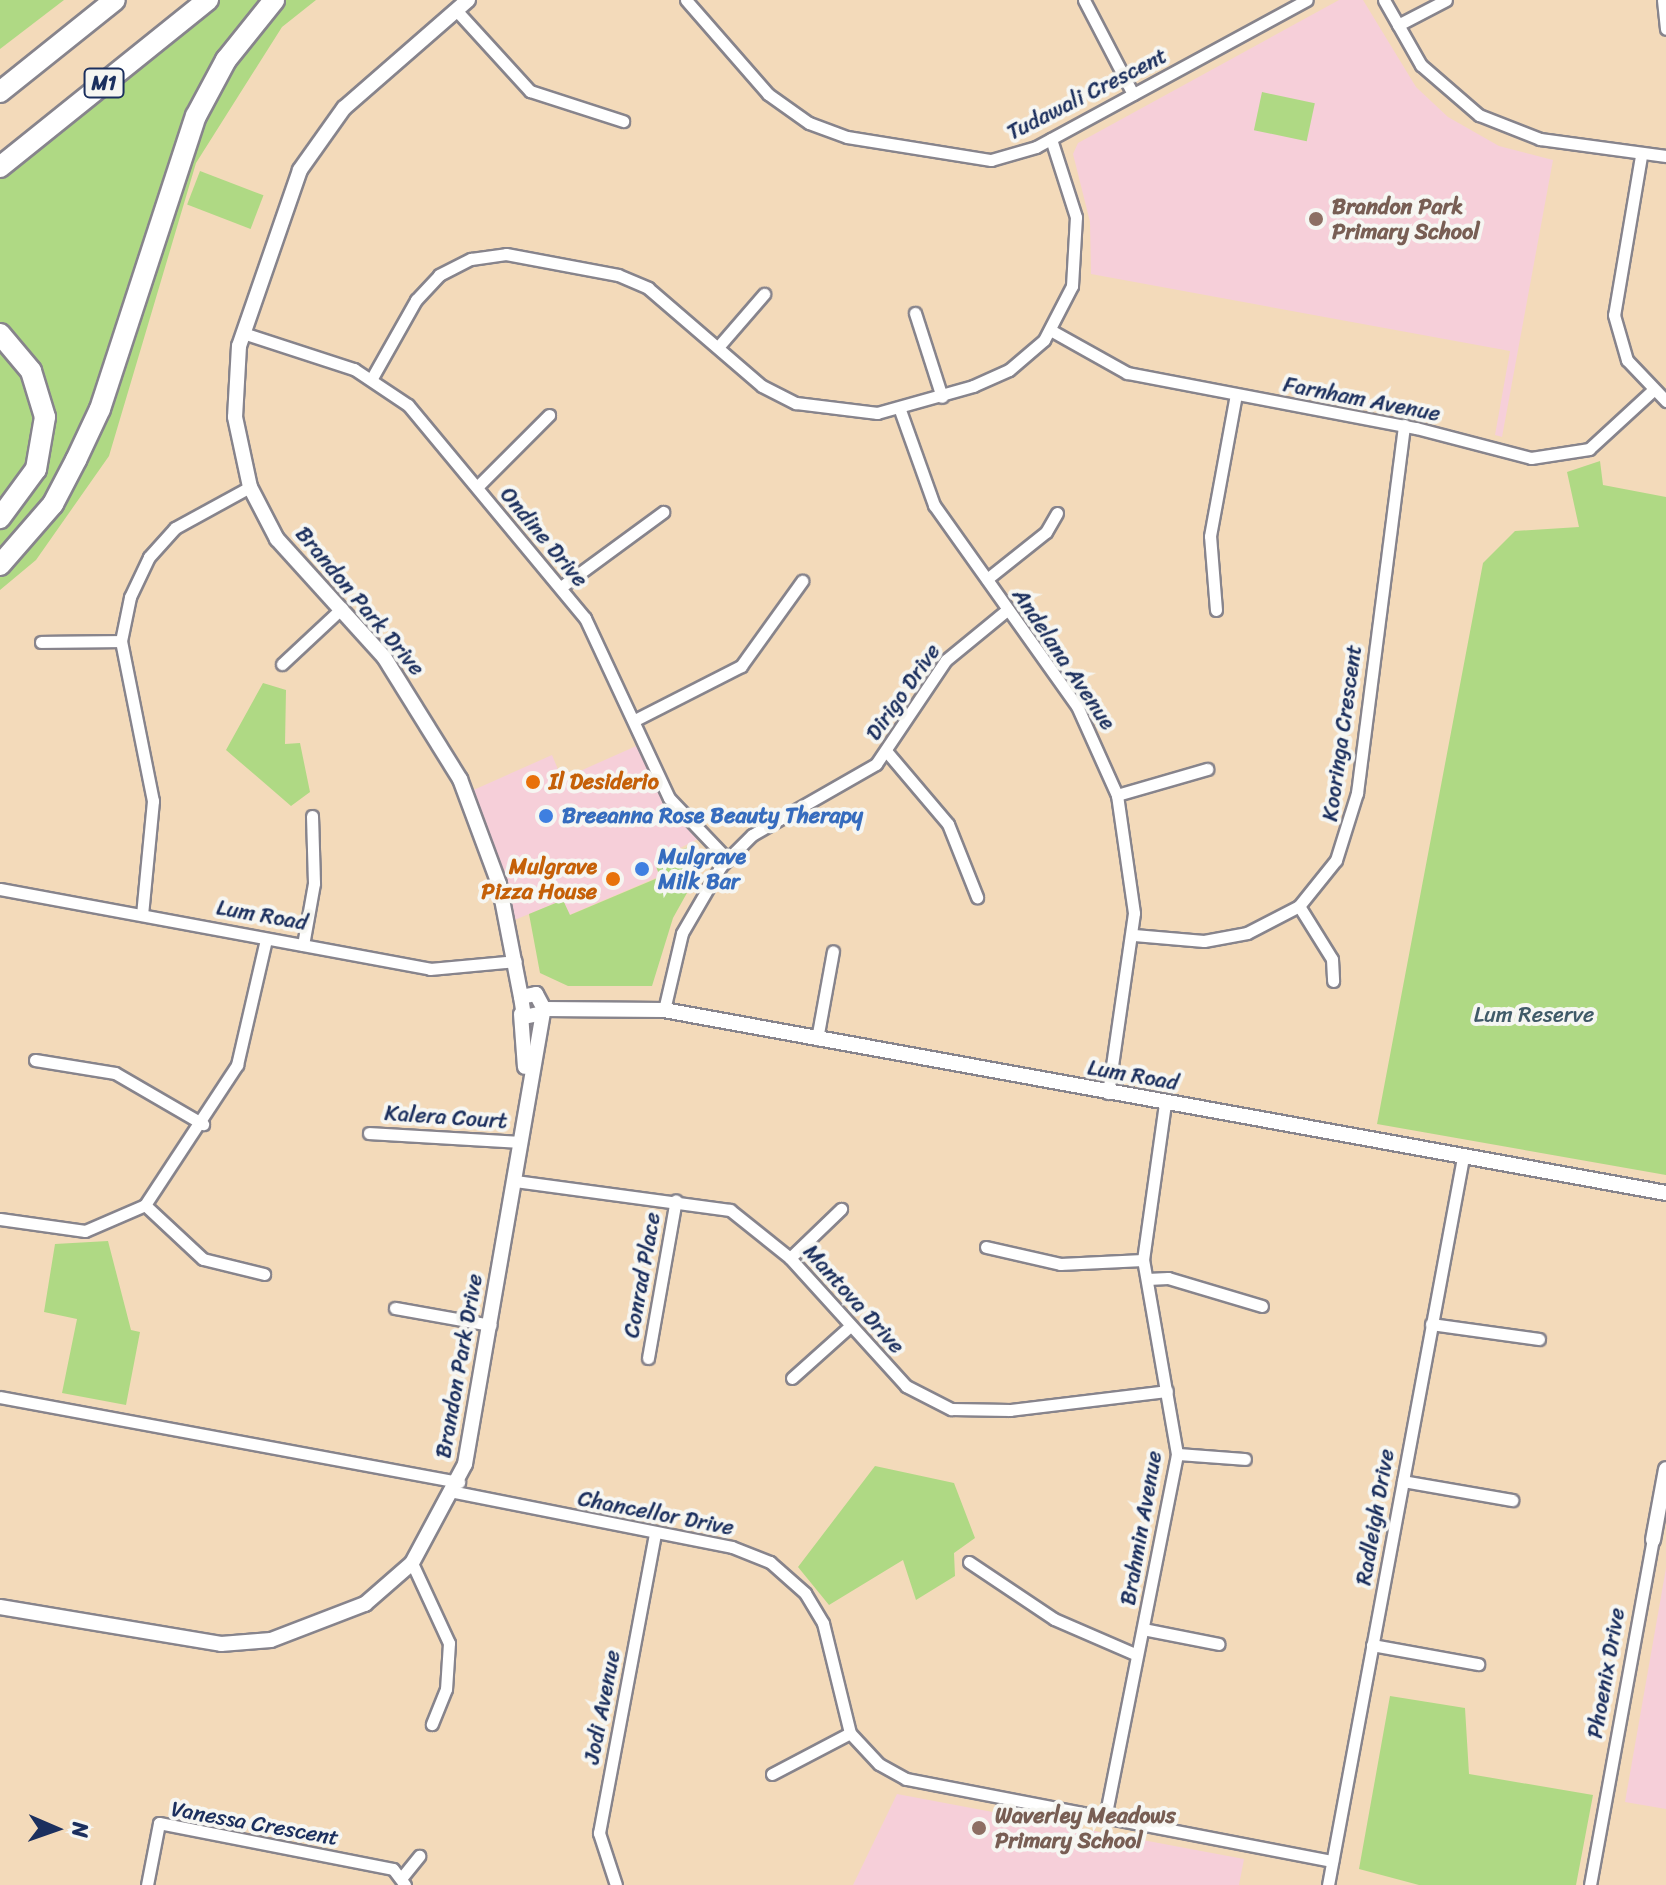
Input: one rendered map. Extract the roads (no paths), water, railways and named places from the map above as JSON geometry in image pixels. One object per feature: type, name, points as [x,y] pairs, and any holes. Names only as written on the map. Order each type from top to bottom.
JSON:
[{"type":"highway","points":[[0,74],[104,0]]},
{"type":"highway","name":"M1","points":[[0,92],[115,0]]},
{"type":"highway","name":"M1","points":[[0,167],[208,0]]},
{"type":"highway","points":[[0,565],[53,504],[76,460],[105,396],[196,116],[226,60],[274,0]]},
{"type":"highway","points":[[0,334],[31,371],[45,417],[36,469],[0,518]]},
{"type":"street","name":"Brandon Park Drive","points":[[0,1607],[207,1642],[271,1640],[365,1604],[412,1563],[457,1487],[515,1181],[536,1001],[516,961],[499,884],[460,779],[398,675],[342,608],[284,548],[250,487],[235,417],[243,333],[285,201],[310,152],[354,98],[468,0]]},
{"type":"street","name":"Tudawali Crescent","points":[[686,0],[768,94],[827,131],[978,160],[1051,139],[1307,0]]},
{"type":"street","points":[[1084,0],[1133,94]]},
{"type":"street","points":[[1384,0],[1432,77],[1479,115],[1522,135],[1641,156],[1666,156]]},
{"type":"street","points":[[1398,25],[1446,0]]},
{"type":"street","points":[[1663,0],[1666,29]]},
{"type":"street","points":[[456,10],[530,91],[623,121]]},
{"type":"street","points":[[372,378],[428,286],[482,256],[626,278],[663,298],[762,386],[796,403],[857,413],[900,410],[942,397],[1009,370],[1052,331],[1072,286],[1078,243],[1051,139]]},
{"type":"street","points":[[1641,156],[1614,315],[1627,360],[1651,392],[1666,401]]},
{"type":"street","points":[[719,346],[764,294]]},
{"type":"street","points":[[915,313],[942,397]]},
{"type":"street","name":"Farnham Avenue","points":[[1052,331],[1117,370],[1404,425],[1493,452],[1557,459],[1606,438],[1651,392]]},
{"type":"street","name":"Ondine Drive","points":[[243,333],[372,378],[408,405],[561,587],[603,648],[675,807],[727,859]]},
{"type":"street","points":[[1216,610],[1210,536],[1236,395]]},
{"type":"street","name":"Andelana Avenue","points":[[900,410],[934,505],[1081,713],[1117,795],[1131,862],[1134,935],[1108,1093]]},
{"type":"street","points":[[477,487],[549,415]]},
{"type":"street","name":"Kooringa Crescent","points":[[1134,935],[1219,940],[1259,929],[1299,906],[1328,874],[1352,820],[1404,425]]},
{"type":"street","points":[[142,915],[152,782],[121,641],[136,582],[160,542],[202,507],[250,487]]},
{"type":"street","points":[[561,587],[663,512]]},
{"type":"street","points":[[987,579],[1046,532],[1057,513]]},
{"type":"street","points":[[635,720],[741,666],[802,581]]},
{"type":"street","points":[[282,664],[342,608]]},
{"type":"street","name":"Dirigo Drive","points":[[664,1010],[682,933],[727,859],[752,835],[842,789],[887,752],[946,660],[1008,609]]},
{"type":"street","points":[[41,642],[121,641]]},
{"type":"street","points":[[887,752],[948,824],[977,897]]},
{"type":"street","points":[[1117,795],[1207,769]]},
{"type":"street","points":[[303,945],[314,883],[312,816]]},
{"type":"street","name":"Lum Road","points":[[0,889],[442,970],[516,961]]},
{"type":"street","points":[[1299,906],[1332,959],[1333,981]]},
{"type":"street","points":[[0,1219],[85,1231],[145,1205],[203,1124],[245,1043],[266,939]]},
{"type":"street","points":[[817,1039],[833,951]]},
{"type":"street","name":"Brandon Park Drive","points":[[524,1111],[521,1014],[536,1001]]},
{"type":"street","points":[[521,1014],[532,1019],[536,1001]]},
{"type":"street","name":"Lum Road","points":[[536,1001],[664,1010],[1666,1193]]},
{"type":"street","points":[[35,1060],[115,1073],[203,1124]]},
{"type":"street","name":"Brahmin Avenue","points":[[1105,1818],[1177,1454],[1143,1260],[1165,1103]]},
{"type":"street","name":"Kalera Court","points":[[369,1133],[520,1142]]},
{"type":"street","name":"Radleigh Drive","points":[[1328,1885],[1463,1157]]},
{"type":"street","name":"Mantova Drive","points":[[515,1181],[676,1200],[730,1210],[790,1258],[848,1328],[906,1386],[951,1409],[1001,1411],[1167,1391]]},
{"type":"street","name":"Conrad Place","points":[[648,1358],[676,1200]]},
{"type":"street","points":[[145,1205],[203,1259],[264,1274]]},
{"type":"street","points":[[790,1258],[841,1209]]},
{"type":"street","points":[[986,1247],[1060,1264],[1143,1260]]},
{"type":"street","points":[[1147,1279],[1168,1278],[1262,1306]]},
{"type":"street","points":[[395,1308],[490,1325]]},
{"type":"street","points":[[1431,1324],[1539,1339]]},
{"type":"street","points":[[792,1378],[848,1328]]},
{"type":"street","name":"Chancellor Drive","points":[[0,1397],[457,1487],[770,1562],[805,1593],[823,1623],[850,1733],[879,1764],[906,1779],[1332,1861]]},
{"type":"street","points":[[1177,1454],[1245,1459]]},
{"type":"street","name":"Phoenix Drive","points":[[1590,1885],[1666,1469]]},
{"type":"street","points":[[1403,1481],[1512,1500]]},
{"type":"street","name":"Jodi Avenue","points":[[616,1885],[599,1833],[655,1533]]},
{"type":"street","points":[[969,1562],[1054,1619],[1137,1655]]},
{"type":"street","points":[[412,1563],[449,1643],[446,1689],[432,1724]]},
{"type":"street","points":[[1143,1629],[1219,1644]]},
{"type":"street","points":[[1372,1645],[1478,1664]]},
{"type":"street","points":[[772,1774],[850,1733]]},
{"type":"street","name":"Vanessa Crescent","points":[[147,1885],[159,1823],[404,1880],[419,1856]]},
{"type":"place","name":"Brandon Park Primary School","points":[[1316,219]]},
{"type":"place","name":"Il Desiderio","points":[[533,782]]},
{"type":"place","name":"Breeanna Rose Beauty Therapy","points":[[546,816]]},
{"type":"place","name":"Mulgrave Milk Bar","points":[[642,869]]},
{"type":"place","name":"Mulgrave Pizza House","points":[[613,879]]},
{"type":"place","name":"Waverley Meadows Primary School","points":[[979,1828]]},
{"type":"park label","name":"Lum Reserve","points":[[1534,1015]]}]
